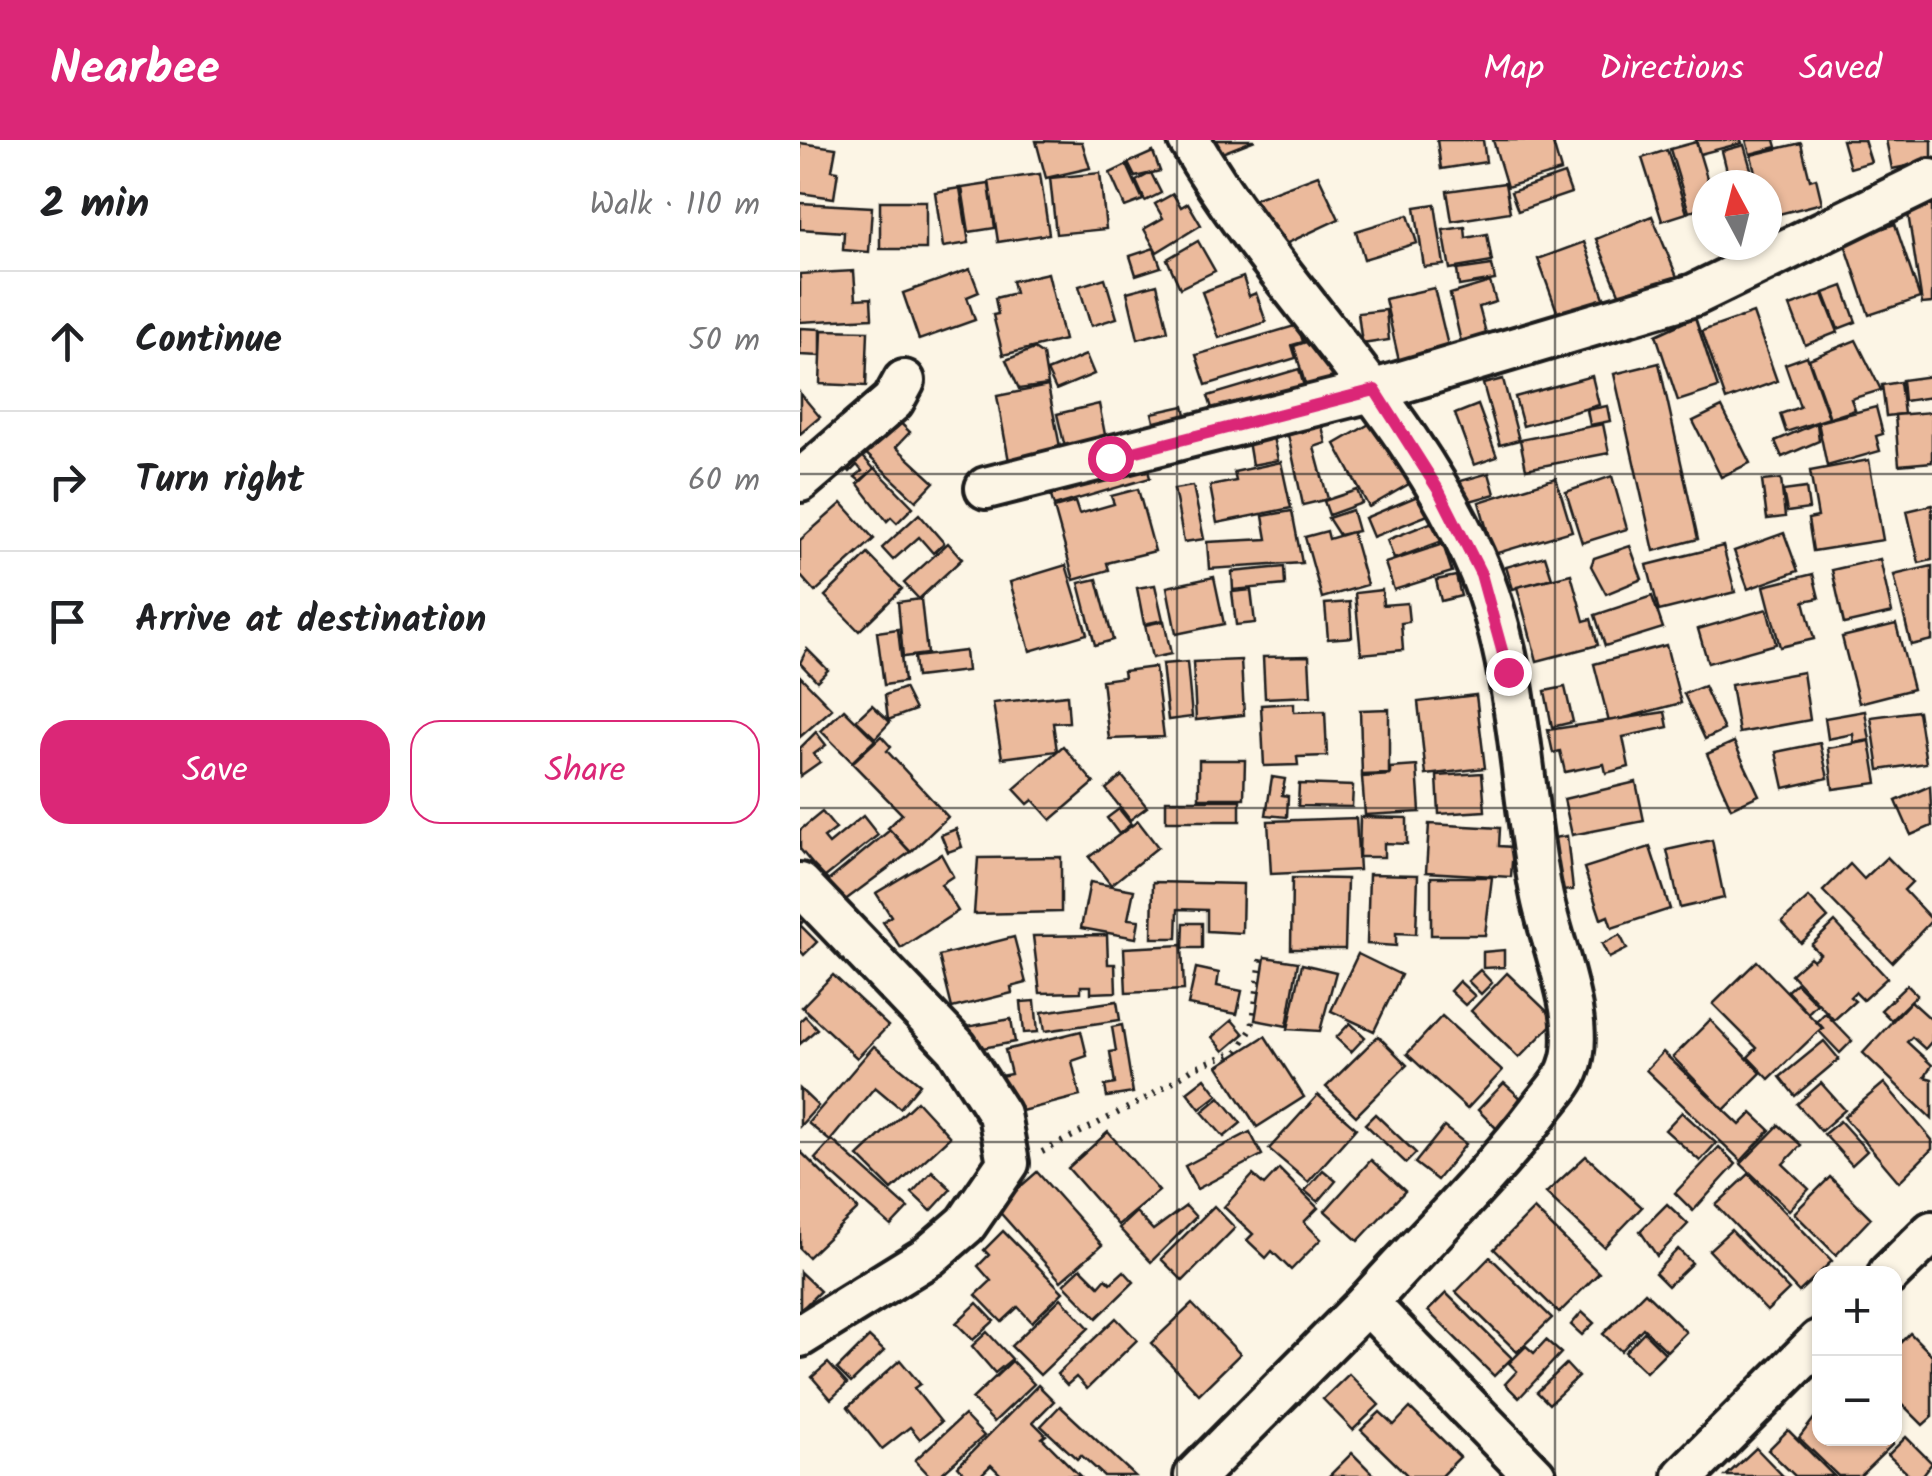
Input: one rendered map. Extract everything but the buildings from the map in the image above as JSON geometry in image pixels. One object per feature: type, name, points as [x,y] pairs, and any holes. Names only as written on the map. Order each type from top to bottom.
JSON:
[{"type":"street","points":[[1189,140],[1218,190],[1288,286],[1375,390],[1439,491],[1481,574],[1508,672],[1550,941],[1578,1034],[1569,1070],[1522,1133],[1366,1302],[1195,1476]]},
{"type":"street","points":[[986,488],[1375,390],[1694,295],[1930,180]]},
{"type":"street","points":[[800,481],[893,401],[904,381]]},
{"type":"street","points":[[800,884],[956,1046],[999,1114],[1008,1163],[966,1224],[929,1256],[800,1336]]},
{"type":"street","points":[[1897,1266],[1932,1232]]},
{"type":"street","points":[[1366,1302],[1535,1476]]},
{"type":"street","points":[[1684,1476],[1812,1350]]},
{"type":"path","points":[[1008,1163],[1038,1154],[1196,1067],[1238,1050],[1252,1028],[1261,958]]},
{"type":"route","points":[[1110,458],[1375,390],[1439,491],[1481,574],[1508,672]]}]
